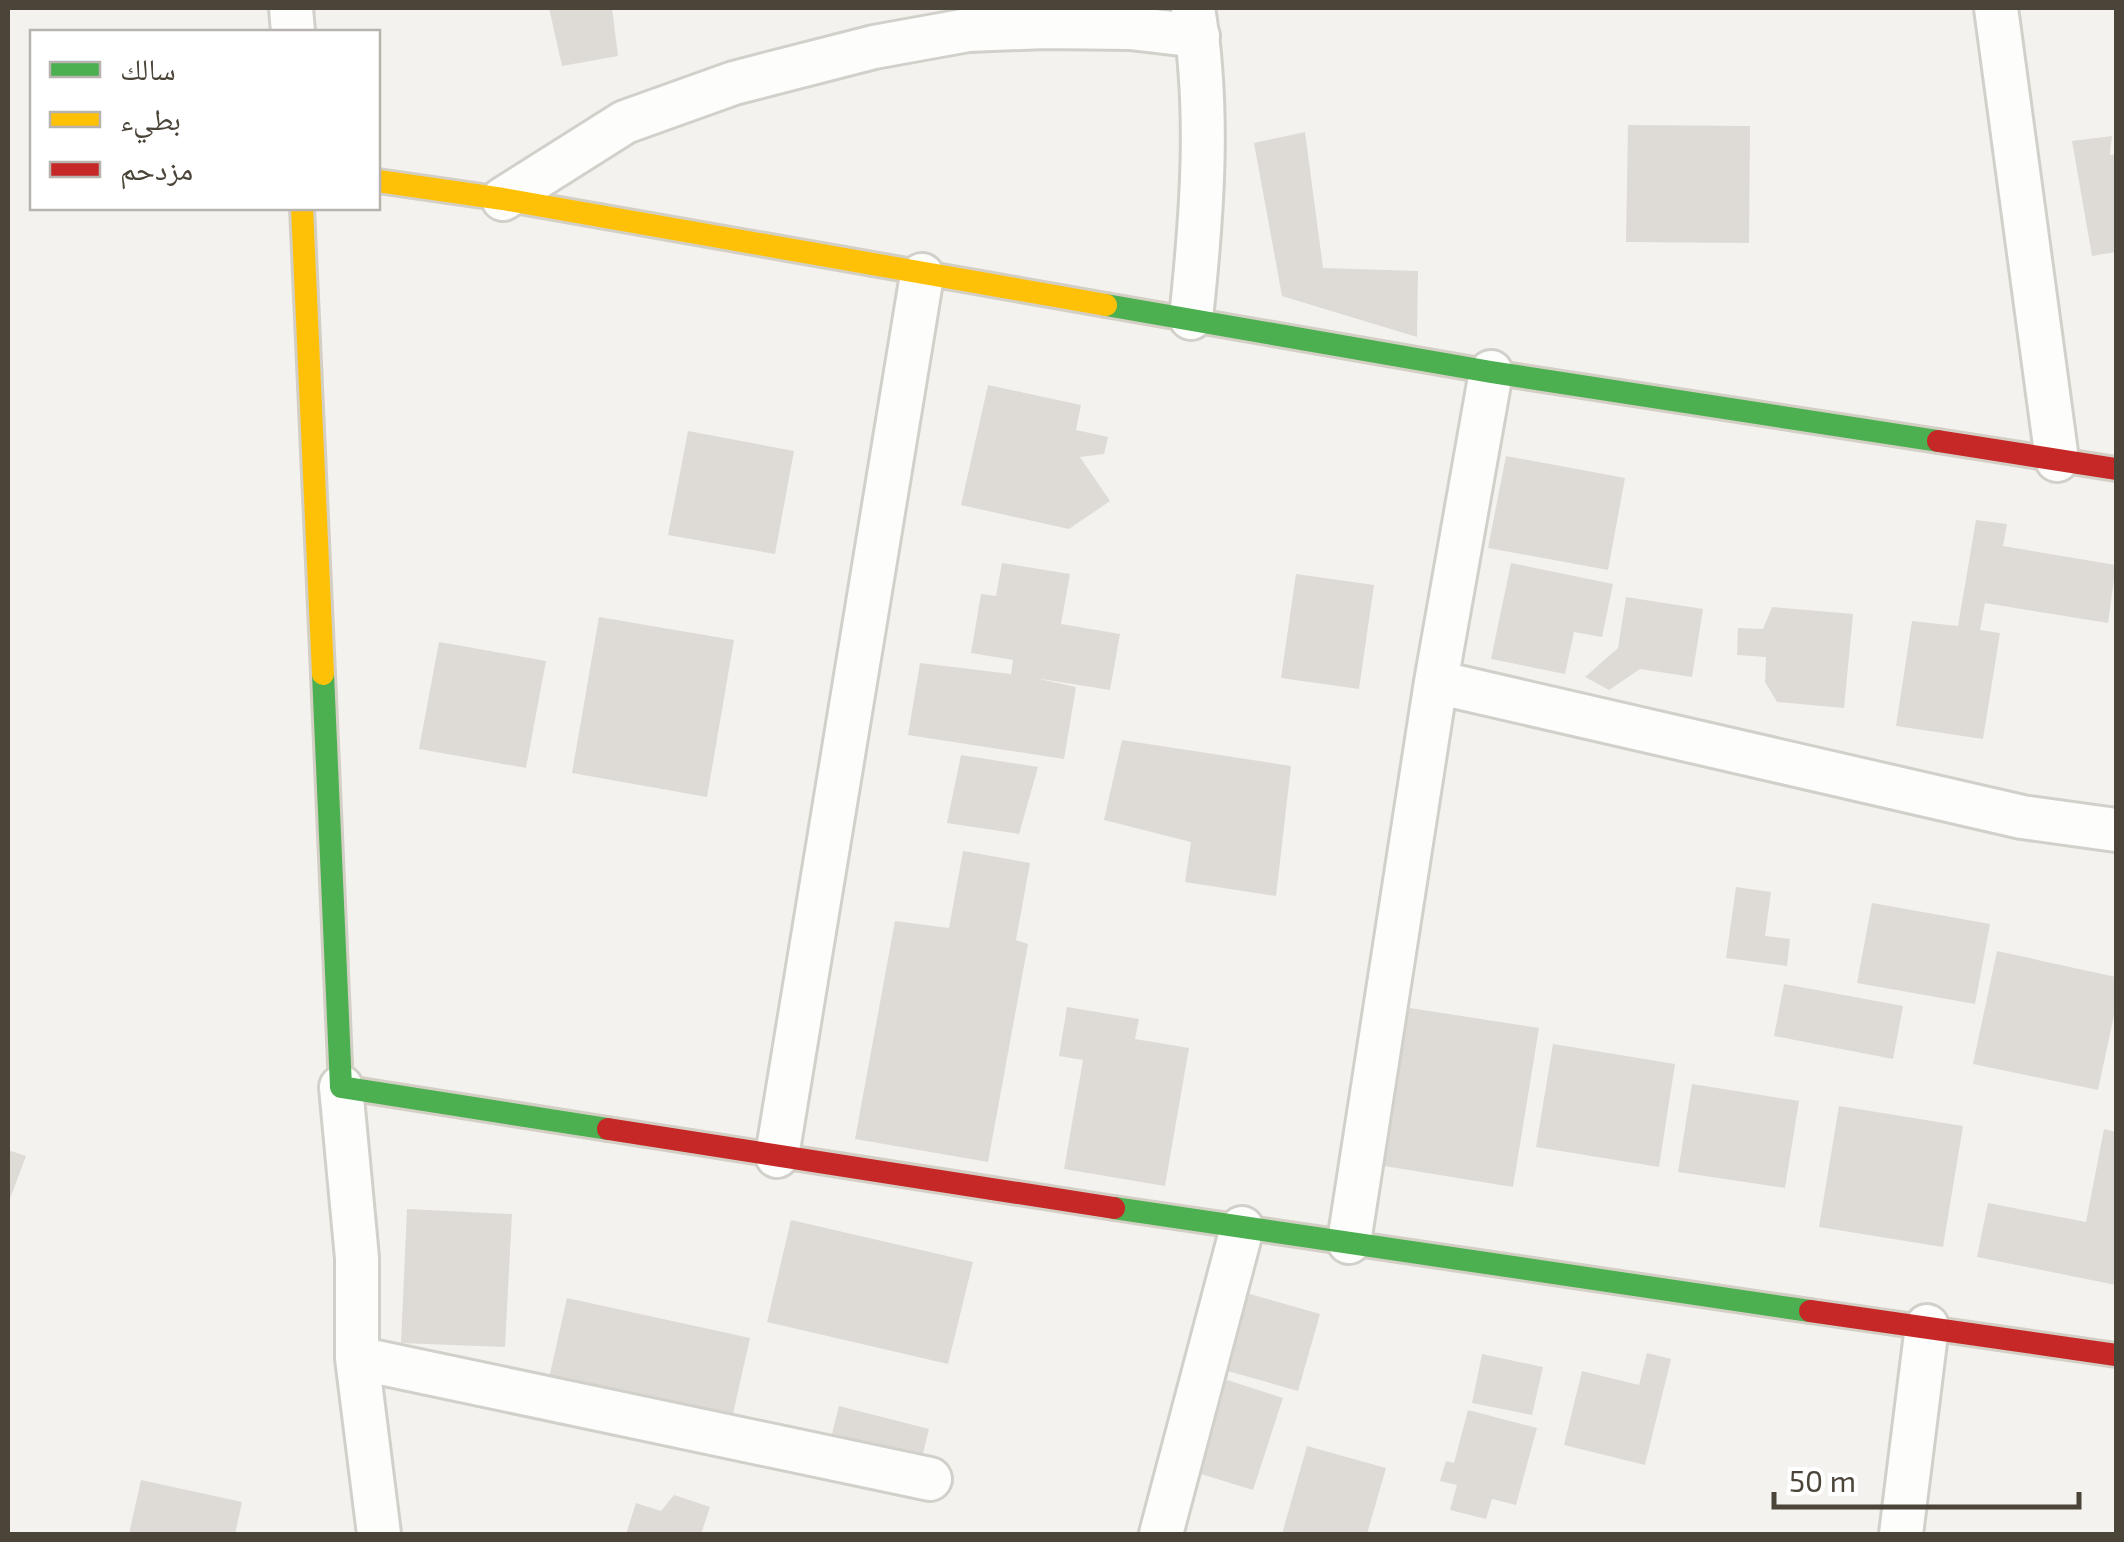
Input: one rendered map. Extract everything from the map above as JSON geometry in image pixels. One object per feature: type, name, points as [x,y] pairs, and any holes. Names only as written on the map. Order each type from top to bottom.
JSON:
[{"type":"street","points":[[1996,8],[2058,460]]},
{"type":"street","points":[[503,199],[625,122],[734,83],[874,47],[968,30],[1045,26],[1130,28],[1196,22],[1204,138],[1191,318]]},
{"type":"street","points":[[380,181],[503,199],[1491,372],[2116,469]]},
{"type":"street","points":[[302,210],[342,1087],[357,1258],[357,1358],[379,1534]]},
{"type":"street","points":[[777,1156],[922,275]]},
{"type":"street","points":[[1349,1242],[1436,682],[1491,372]]},
{"type":"street","points":[[1436,682],[2022,817],[2116,830]]},
{"type":"street","points":[[342,1087],[1242,1228],[2116,1355]]},
{"type":"street","points":[[1161,1534],[1242,1228]]},
{"type":"street","points":[[1901,1534],[1927,1326]]},
{"type":"street","points":[[357,1358],[930,1479]]},
{"type":"building","points":[[549,8],[612,8],[618,56],[562,66]]},
{"type":"building","points":[[1628,125],[1750,126],[1749,243],[1626,242]]},
{"type":"building","points":[[1305,132],[1323,268],[1418,271],[1417,337],[1282,296],[1254,143]]},
{"type":"building","points":[[2112,136],[2110,155],[2116,154],[2116,252],[2092,256],[2072,141]]},
{"type":"building","points":[[988,385],[1081,405],[1076,430],[1108,437],[1104,454],[1080,457],[1110,501],[1069,529],[961,505]]},
{"type":"building","points":[[688,431],[794,451],[775,554],[668,535]]},
{"type":"building","points":[[1506,456],[1625,478],[1608,570],[1488,548]]},
{"type":"building","points":[[1976,520],[2007,524],[2003,546],[2116,565],[2108,623],[1985,603],[1980,630],[2000,633],[1983,739],[1896,726],[1912,621],[1958,626]]},
{"type":"building","points":[[1002,563],[1070,574],[1061,624],[1120,634],[1110,690],[1035,678],[1076,687],[1064,759],[908,735],[920,663],[1011,674],[1013,660],[971,653],[981,594],[996,596]]},
{"type":"building","points":[[1511,563],[1613,584],[1602,637],[1574,632],[1565,674],[1491,659]]},
{"type":"building","points":[[1296,574],[1374,585],[1359,689],[1281,678]]},
{"type":"building","points":[[1626,597],[1703,609],[1692,677],[1640,669],[1609,690],[1585,677],[1618,648]]},
{"type":"building","points":[[1772,607],[1853,614],[1844,708],[1777,702],[1765,682],[1766,657],[1737,655],[1738,628],[1763,629]]},
{"type":"building","points":[[599,617],[734,640],[707,797],[572,773]]},
{"type":"building","points":[[439,642],[546,661],[526,768],[419,749]]},
{"type":"building","points":[[1122,740],[1291,766],[1276,896],[1185,882],[1191,842],[1104,820]]},
{"type":"building","points":[[961,755],[1038,767],[1019,834],[947,823]]},
{"type":"building","points":[[963,851],[1030,863],[1016,940],[1028,944],[988,1162],[855,1139],[895,921],[949,928]]},
{"type":"building","points":[[1736,887],[1771,892],[1765,936],[1790,939],[1787,966],[1726,958]]},
{"type":"building","points":[[1872,903],[1990,924],[1975,1004],[1857,983]]},
{"type":"building","points":[[1997,951],[2116,977],[2116,1006],[2098,1090],[1973,1064]]},
{"type":"building","points":[[1784,984],[1903,1006],[1893,1059],[1774,1036]]},
{"type":"building","points":[[1397,1006],[1539,1028],[1513,1187],[1372,1164]]},
{"type":"building","points":[[1067,1007],[1139,1019],[1135,1039],[1189,1048],[1165,1186],[1064,1169],[1083,1060],[1059,1056]]},
{"type":"building","points":[[1553,1044],[1675,1064],[1659,1167],[1536,1147]]},
{"type":"building","points":[[1692,1084],[1799,1101],[1785,1188],[1678,1172]]},
{"type":"building","points":[[1839,1106],[1963,1126],[1943,1247],[1819,1227]]},
{"type":"building","points":[[2104,1129],[2116,1132],[2116,1285],[1977,1257],[1988,1203],[2086,1222]]},
{"type":"building","points":[[8,1150],[26,1156],[8,1204]]},
{"type":"building","points":[[407,1209],[512,1214],[505,1347],[401,1343]]},
{"type":"building","points":[[791,1220],[973,1262],[948,1364],[767,1322]]},
{"type":"building","points":[[1239,1291],[1320,1314],[1298,1391],[1217,1368]]},
{"type":"building","points":[[567,1298],[750,1338],[730,1427],[547,1387]]},
{"type":"building","points":[[1647,1353],[1671,1359],[1645,1465],[1564,1445],[1582,1371],[1639,1385]]},
{"type":"building","points":[[1482,1354],[1543,1367],[1532,1415],[1472,1403]]},
{"type":"building","points":[[1218,1377],[1283,1398],[1253,1490],[1188,1470]]},
{"type":"building","points":[[839,1406],[929,1429],[919,1470],[829,1446]]},
{"type":"building","points":[[1468,1410],[1537,1428],[1516,1505],[1492,1499],[1486,1519],[1450,1510],[1457,1485],[1440,1481],[1446,1461],[1454,1463]]},
{"type":"building","points":[[1307,1446],[1386,1468],[1367,1534],[1282,1534]]},
{"type":"building","points":[[141,1480],[242,1502],[235,1534],[129,1534]]},
{"type":"building","points":[[674,1495],[710,1507],[701,1534],[626,1534],[636,1503],[661,1511]]},
{"type":"traffic: fast","points":[[1106,305],[1491,372],[1938,441]]},
{"type":"traffic: fast","points":[[323,674],[341,1087],[608,1129]]},
{"type":"traffic: fast","points":[[1114,1208],[1810,1311]]},
{"type":"traffic: slow","points":[[380,181],[503,199],[1106,305]]},
{"type":"traffic: slow","points":[[302,210],[323,674]]},
{"type":"traffic: jam","points":[[1938,441],[2116,469]]},
{"type":"traffic: jam","points":[[608,1129],[1114,1208]]},
{"type":"traffic: jam","points":[[1810,1311],[2116,1355]]}]
